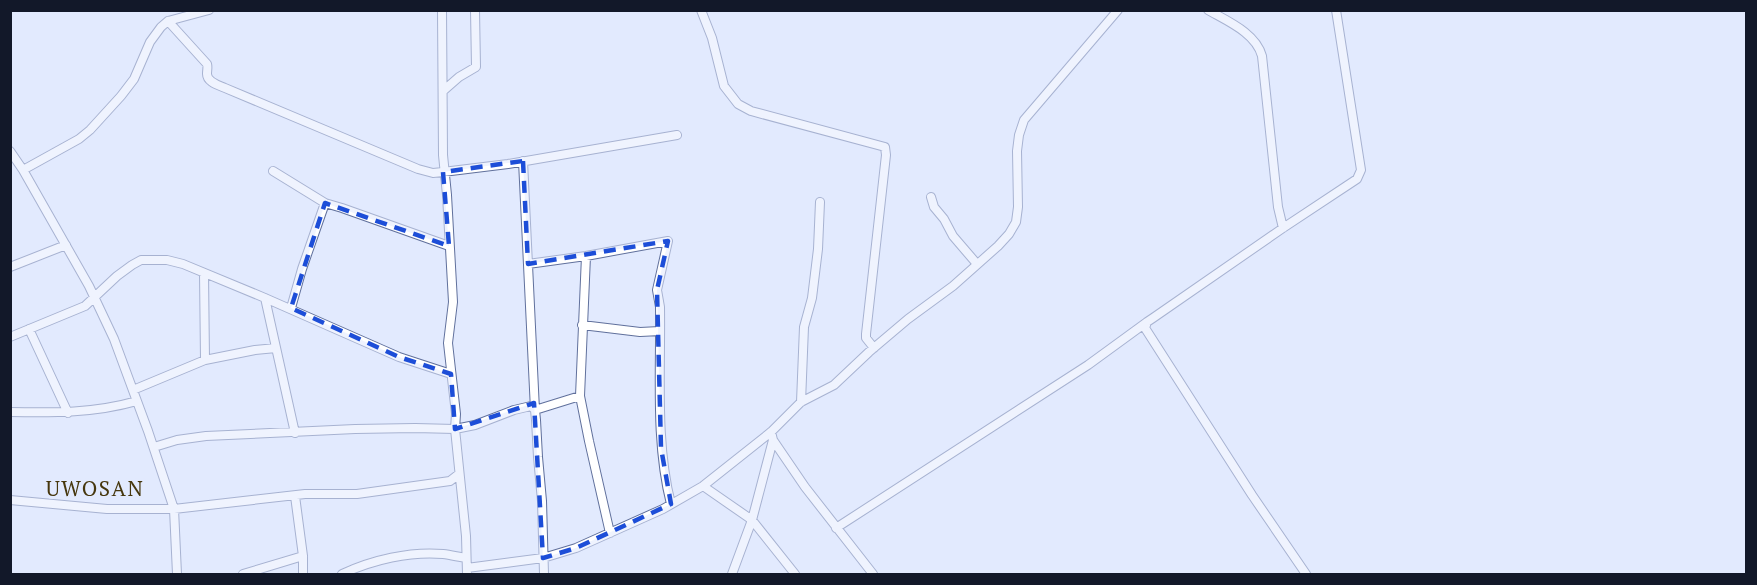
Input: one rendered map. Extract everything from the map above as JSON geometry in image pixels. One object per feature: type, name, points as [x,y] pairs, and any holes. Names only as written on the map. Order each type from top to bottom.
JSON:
[{"type":"street","points":[[23,170],[79,139],[90,130],[134,79],[150,42],[161,27],[168,21],[209,10]]},
{"type":"street","points":[[442,10],[443,172],[447,195],[453,302],[448,343],[456,414],[455,429],[467,571],[543,558],[576,548],[671,504],[703,486],[772,436],[801,402],[834,385],[908,319],[953,285],[1004,240],[1016,222],[1017,151],[1024,120],[1118,10]]},
{"type":"street","points":[[443,91],[459,77],[476,67],[475,10]]},
{"type":"street","points":[[701,10],[712,38],[724,86],[738,104],[751,111],[885,147],[886,155],[866,334],[866,338],[874,348]]},
{"type":"street","points":[[1208,10],[1242,30],[1260,48],[1282,228]]},
{"type":"street","points":[[836,528],[1080,370],[1282,228],[1357,179],[1361,173],[1336,10]]},
{"type":"street","points":[[168,21],[207,64],[207,77],[213,82],[418,169],[443,172],[677,135]]},
{"type":"street","points":[[10,151],[95,297],[114,339],[174,509],[177,574]]},
{"type":"street","points":[[523,161],[544,574]]},
{"type":"street","points":[[273,171],[325,203],[449,246]]},
{"type":"street","points":[[932,197],[934,207],[953,236],[977,264]]},
{"type":"street","points":[[801,402],[804,327],[812,298],[818,249],[820,202]]},
{"type":"street","points":[[291,308],[325,203]]},
{"type":"street","points":[[528,264],[668,241],[657,290],[660,307],[661,448],[671,504]]},
{"type":"street","points":[[10,267],[66,245]]},
{"type":"street","points":[[586,256],[580,396],[588,441],[610,533]]},
{"type":"street","points":[[10,337],[85,306],[117,276],[141,260],[166,260],[183,264],[291,308],[399,357],[452,374]]},
{"type":"street","points":[[204,273],[205,360]]},
{"type":"street","points":[[265,298],[295,433]]},
{"type":"street","points":[[1147,322],[1145,328],[1148,335],[1158,346],[1252,495],[1306,574]]},
{"type":"street","points":[[582,325],[640,332],[660,331]]},
{"type":"street","points":[[29,329],[68,413]]},
{"type":"street","points":[[133,390],[205,360],[276,348]]},
{"type":"street","points":[[535,410],[580,396]]},
{"type":"street","points":[[10,412],[68,413],[137,401]]},
{"type":"street","points":[[154,447],[177,440],[206,436],[415,428],[455,429],[475,425],[526,406],[531,406],[535,410]]},
{"type":"street","points":[[772,436],[836,528],[873,574]]},
{"type":"street","points":[[732,574],[752,520],[772,436]]},
{"type":"street","points":[[10,500],[107,509],[174,509],[305,494],[344,496],[450,481],[459,474]]},
{"type":"street","points":[[450,481],[460,486]]},
{"type":"street","points":[[703,486],[752,520],[795,574]]},
{"type":"street","points":[[295,496],[303,556],[303,574]]},
{"type":"street","points":[[342,574],[360,566],[398,557],[442,554],[466,558]]},
{"type":"street","points":[[243,574],[303,556]]},
{"type":"highlighted area","points":[[523,161],[528,264],[668,241],[657,290],[661,448],[671,504],[576,548],[543,558],[534,403],[455,429],[451,374],[399,357],[291,308],[325,203],[449,246],[443,172]]},
{"type":"district","name":"UWOSAN","points":[[95,489]]}]
